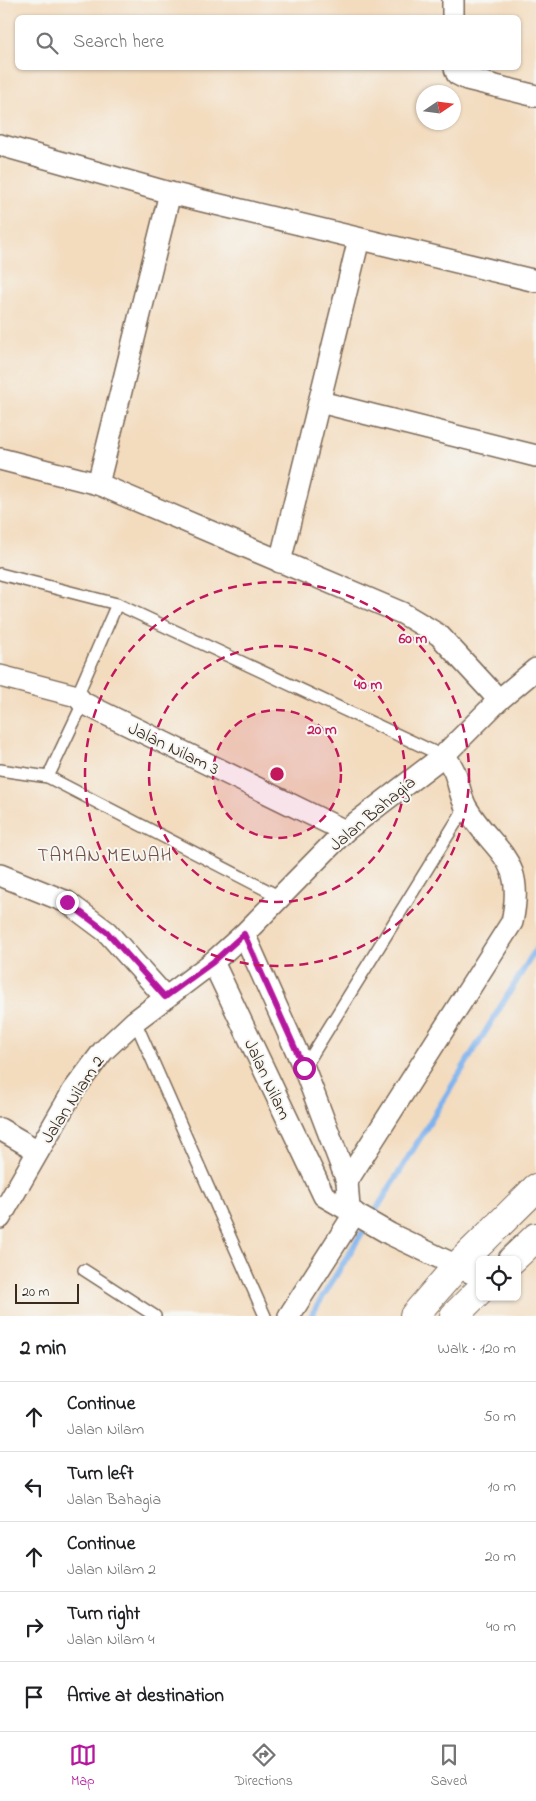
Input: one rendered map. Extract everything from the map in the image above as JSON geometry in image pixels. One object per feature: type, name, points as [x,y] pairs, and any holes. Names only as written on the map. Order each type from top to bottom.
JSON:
[{"type":"highway","points":[[414,1316],[468,1272],[536,1188]]},
{"type":"highway","points":[[516,1256],[536,1236]]},
{"type":"highway","points":[[454,1316],[476,1294]]},
{"type":"street","points":[[453,0],[453,15]]},
{"type":"street","points":[[456,70],[457,74],[467,79],[536,96]]},
{"type":"street","points":[[0,145],[170,193],[536,281]]},
{"type":"street","points":[[98,484],[170,193]]},
{"type":"street","points":[[280,562],[359,239]]},
{"type":"street","points":[[320,402],[536,456]]},
{"type":"street","points":[[0,459],[98,484],[402,613],[439,634],[499,700]]},
{"type":"street","name":"Jalan Nilam 3","points":[[0,676],[80,700],[345,832]]},
{"type":"street","name":"Jalan Bahagia","points":[[213,962],[244,934],[345,832],[443,756],[499,700],[533,676]]},
{"type":"street","points":[[347,1181],[512,922],[517,901],[515,880],[509,862],[466,806],[451,763],[443,756]]},
{"type":"street","points":[[0,874],[67,902],[107,932],[165,997]]},
{"type":"street","name":"Jalan Nilam","points":[[244,934],[304,1068],[347,1181],[356,1213]]},
{"type":"street","name":"Jalan Nilam","points":[[213,962],[324,1196],[356,1213]]},
{"type":"street","name":"Jalan Nilam 2","points":[[0,1218],[73,1091],[103,1051],[135,1021],[213,962]]},
{"type":"street","points":[[0,1129],[38,1150]]},
{"type":"street","points":[[289,1316],[356,1213],[390,1234],[468,1272]]},
{"type":"lane","points":[[0,574],[116,604],[443,756]]},
{"type":"lane","points":[[48,777],[80,700],[116,604]]},
{"type":"lane","points":[[0,770],[48,777],[280,898]]},
{"type":"lane","points":[[304,1068],[466,806]]},
{"type":"lane","points":[[135,1021],[265,1316]]},
{"type":"lane","points":[[84,1270],[155,1316]]},
{"type":"waterway","points":[[311,1316],[536,949]]},
{"type":"district","name":"TAMAN MEWAH","points":[[105,854]]},
{"type":"route","points":[[67,902],[107,932],[165,997],[213,962],[244,934],[304,1068]]}]
